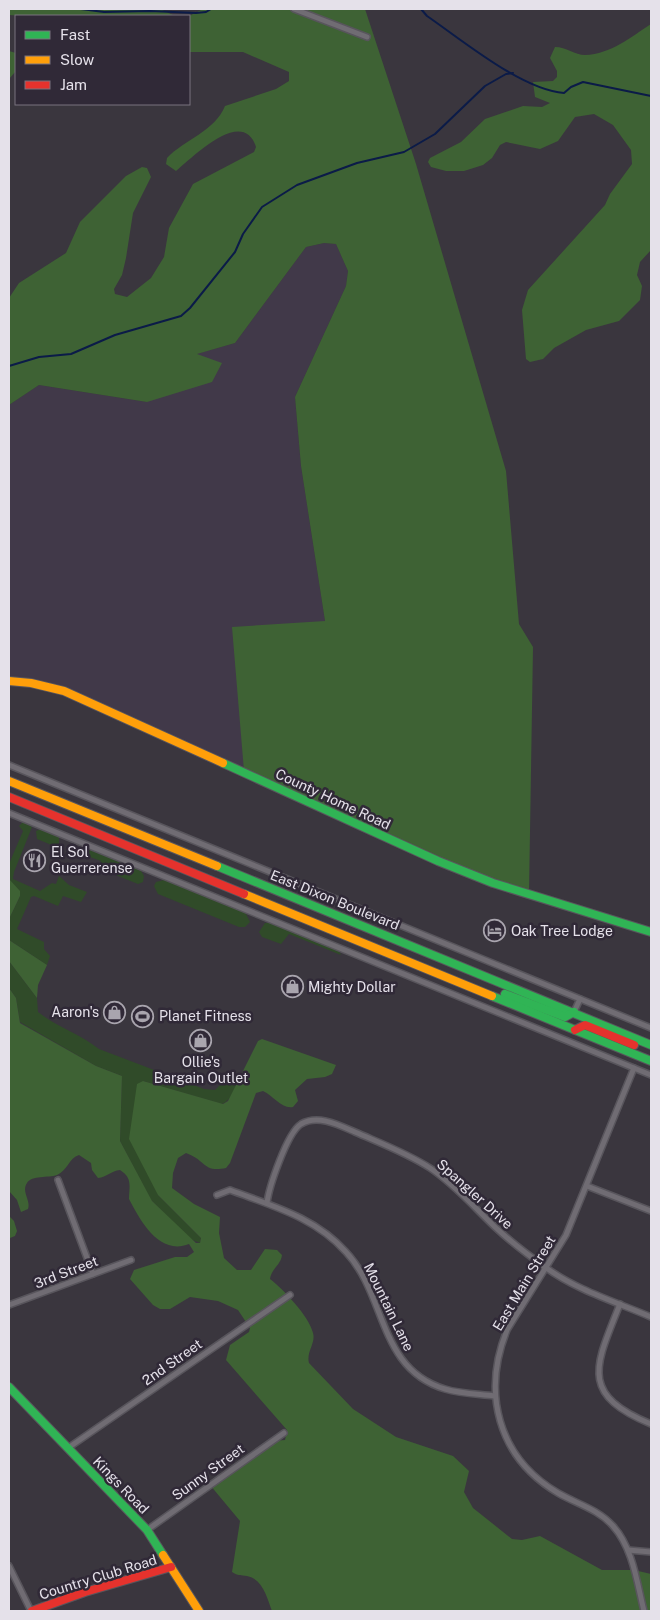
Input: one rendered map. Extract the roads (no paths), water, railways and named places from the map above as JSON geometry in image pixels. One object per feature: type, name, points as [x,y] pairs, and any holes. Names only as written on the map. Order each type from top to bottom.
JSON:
[{"type":"main road","name":"County Home Road","points":[[9,681],[31,682],[64,691],[461,871],[651,932]]},
{"type":"main road","name":"East Dixon Boulevard","points":[[9,781],[651,1045]]},
{"type":"main road","name":"East Dixon Boulevard","points":[[9,797],[651,1061]]},
{"type":"main road","points":[[479,990],[502,993],[566,1017],[574,1012]]},
{"type":"main road","points":[[575,1030],[582,1025],[586,1026],[651,1050]]},
{"type":"main road","name":"Kings Road","points":[[9,1387],[147,1530],[199,1611]]},
{"type":"main road","name":"Country Club Road","points":[[31,1611],[85,1592],[171,1567]]},
{"type":"street","points":[[294,9],[367,37]]},
{"type":"street","name":"East Dixon Boulevard","points":[[9,765],[651,1028]]},
{"type":"street","points":[[9,813],[651,1075]]},
{"type":"street","points":[[256,914],[262,901]]},
{"type":"street","points":[[574,1012],[580,999]]},
{"type":"street","points":[[570,1042],[575,1030]]},
{"type":"street","name":"East Main Street","points":[[634,1068],[588,1186],[566,1235],[507,1330],[494,1371],[494,1396],[503,1428],[522,1462],[542,1482],[557,1492],[602,1515],[615,1527],[628,1550],[644,1611]]},
{"type":"street","name":"Spangler Drive","points":[[267,1204],[269,1190],[294,1131],[308,1121],[326,1121],[401,1152],[431,1169],[452,1186],[508,1239],[547,1268],[651,1317]]},
{"type":"street","points":[[58,1180],[93,1274]]},
{"type":"street","points":[[588,1186],[651,1211]]},
{"type":"street","name":"Mountain Lane","points":[[217,1195],[230,1190],[314,1224],[346,1252],[364,1278],[394,1349],[411,1370],[444,1389],[465,1394],[494,1396]]},
{"type":"street","name":"3rd Street","points":[[9,1305],[131,1260]]},
{"type":"street","name":"2nd Street","points":[[68,1448],[290,1295]]},
{"type":"street","points":[[620,1304],[599,1358],[600,1381],[605,1393],[617,1407],[651,1424]]},
{"type":"street","name":"Sunny Street","points":[[147,1530],[284,1433]]},
{"type":"street","points":[[628,1550],[651,1552]]},
{"type":"street","points":[[9,1566],[31,1611]]},
{"type":"waterway","points":[[81,9],[104,12],[196,13],[206,12],[211,9]]},
{"type":"waterway","points":[[421,9],[427,16],[511,74],[547,90],[564,93],[571,87],[583,82],[651,96]]},
{"type":"waterway","points":[[9,366],[39,357],[71,354],[115,335],[181,316],[190,308],[235,252],[243,234],[262,207],[297,185],[357,163],[404,152],[435,134],[485,86],[506,74],[513,73]]},
{"type":"place","name":"El Sol Guerrerense","points":[[35,860]]},
{"type":"place","name":"Oak Tree Lodge","points":[[495,931]]},
{"type":"place","name":"Mighty Dollar","points":[[292,987]]},
{"type":"place","name":"Aaron's","points":[[115,1012]]},
{"type":"place","name":"Planet Fitness","points":[[143,1016]]},
{"type":"place","name":"Ollie's Bargain Outlet","points":[[201,1040]]}]
